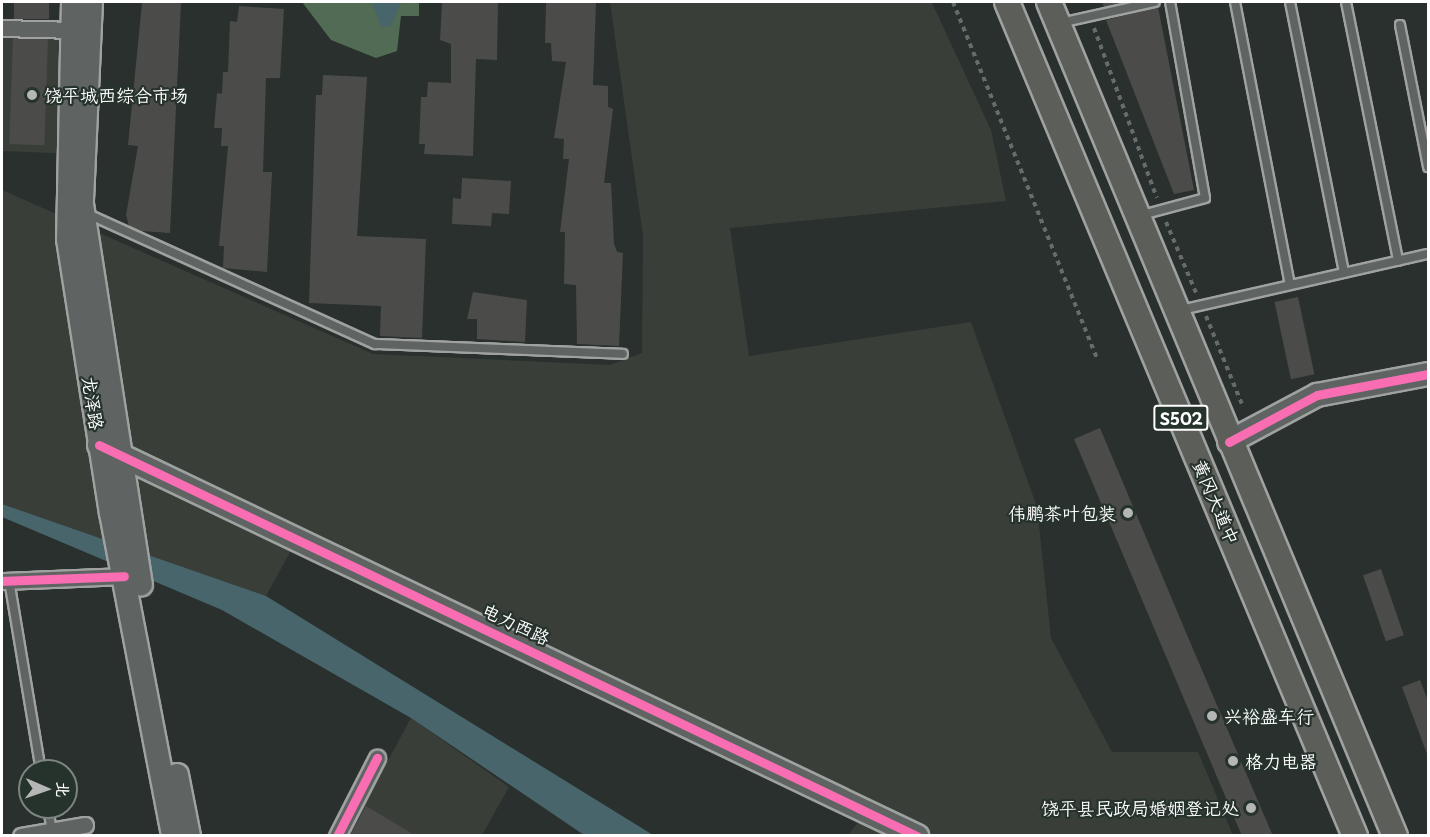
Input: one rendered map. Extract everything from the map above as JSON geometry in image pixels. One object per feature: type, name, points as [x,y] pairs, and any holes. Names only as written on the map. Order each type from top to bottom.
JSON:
[{"type":"main road","name":"龙泽路","points":[[73,2],[74,208],[124,576],[173,836]]},
{"type":"main road","name":"龙泽路","points":[[74,208],[91,2]]},
{"type":"main road","name":"黄冈大道中","points":[[1007,2],[1355,836]]},
{"type":"main road","name":"黄冈大道中","points":[[1053,13],[1134,217],[1395,836]]},
{"type":"main road","points":[[1229,441],[1317,395],[1428,374]]},
{"type":"main road","name":"龙泽路","points":[[108,449],[189,836]]},
{"type":"main road","name":"电力西路","points":[[108,449],[917,836]]},
{"type":"street","points":[[2,28],[72,30]]},
{"type":"street","points":[[5,580],[124,576]]},
{"type":"street","points":[[337,836],[377,758]]},
{"type":"street","points":[[21,836],[86,825]]},
{"type":"lane","points":[[1053,13],[1155,2]]},
{"type":"lane","points":[[1134,217],[1205,198],[1170,2]]},
{"type":"lane","points":[[1235,2],[1290,285]]},
{"type":"lane","points":[[1290,2],[1344,273]]},
{"type":"lane","points":[[1346,2],[1398,261]]},
{"type":"lane","points":[[1400,26],[1428,167]]},
{"type":"lane","points":[[74,208],[375,344],[622,354]]},
{"type":"lane","points":[[1174,312],[1428,254]]},
{"type":"lane","points":[[5,580],[39,759]]},
{"type":"lane","points":[[50,819],[52,831]]},
{"type":"path","points":[[953,2],[1097,359]]},
{"type":"shaded area","points":[[610,2],[932,3],[991,130],[1006,201],[730,228],[749,356],[971,322],[1037,507],[1051,638],[1112,752],[1198,752],[1233,835],[848,835],[861,819],[294,545],[266,596],[2,504],[2,190],[373,354],[610,365],[642,353],[643,236]]},
{"type":"shaded area","name":"饶平城西综合市场","points":[[2,37],[65,39],[61,153],[2,151]]},
{"type":"shaded area","points":[[411,718],[509,787],[482,835],[347,836]]},
{"type":"green space","points":[[302,2],[419,2],[419,16],[401,16],[397,51],[376,58],[331,40]]},
{"type":"water","points":[[372,2],[401,2],[391,26],[381,27]]},
{"type":"water","points":[[2,504],[266,596],[653,835],[584,835],[411,718],[222,610],[2,517]]},
{"type":"building","points":[[14,2],[49,2],[49,19],[14,19]]},
{"type":"building","points":[[442,2],[498,2],[497,60],[476,59],[473,156],[424,154],[425,144],[419,144],[421,97],[427,97],[428,82],[451,83],[451,44],[440,40]]},
{"type":"building","points":[[596,2],[593,85],[608,86],[608,107],[613,109],[604,183],[611,183],[614,243],[617,252],[623,253],[619,346],[577,344],[576,285],[564,284],[565,232],[560,232],[569,159],[563,159],[564,139],[554,138],[566,62],[552,61],[551,43],[545,43],[546,3]]},
{"type":"building","points":[[1102,2],[1129,2],[1104,7]]},
{"type":"building","points":[[142,3],[181,3],[170,233],[141,231],[129,226],[126,215],[138,146],[128,145]]},
{"type":"building","points":[[239,6],[284,9],[280,78],[266,78],[263,172],[272,172],[267,272],[223,268],[224,246],[219,246],[228,146],[221,146],[222,128],[214,128],[217,93],[222,94],[223,72],[228,72],[230,21],[237,22]]},
{"type":"building","points":[[1158,7],[1194,190],[1174,194],[1106,20]]},
{"type":"building","points":[[13,38],[48,39],[44,145],[9,144]]},
{"type":"building","points":[[323,75],[367,77],[357,236],[426,239],[422,338],[380,336],[381,306],[309,303],[316,95],[322,95]]},
{"type":"building","points":[[462,178],[511,181],[509,214],[492,213],[491,226],[452,224],[453,198],[461,199]]},
{"type":"building","points":[[473,292],[527,300],[525,342],[477,339],[477,319],[467,319]]},
{"type":"building","points":[[1298,297],[1314,374],[1291,379],[1275,302]]},
{"type":"building","points":[[1100,428],[1273,836],[1242,836],[1074,439]]},
{"type":"building","points":[[1381,569],[1404,635],[1386,641],[1363,575]]},
{"type":"building","points":[[1420,680],[1428,701],[1427,754],[1402,687]]},
{"type":"building","points":[[366,806],[416,836],[350,836]]},
{"type":"cycle path","points":[[1229,442],[1317,395],[1428,374]]},
{"type":"cycle path","points":[[99,445],[917,836]]},
{"type":"cycle path","points":[[2,581],[124,576]]},
{"type":"cycle path","points":[[337,836],[377,758]]},
{"type":"place","name":"饶平城西综合市场","points":[[32,95]]},
{"type":"place","name":"伟鹏茶叶包装","points":[[1128,513]]},
{"type":"place","name":"兴裕盛车行","points":[[1212,716]]},
{"type":"place","name":"格力电器","points":[[1233,761]]},
{"type":"place","name":"饶平县民政局婚姻登记处","points":[[1251,808]]}]
